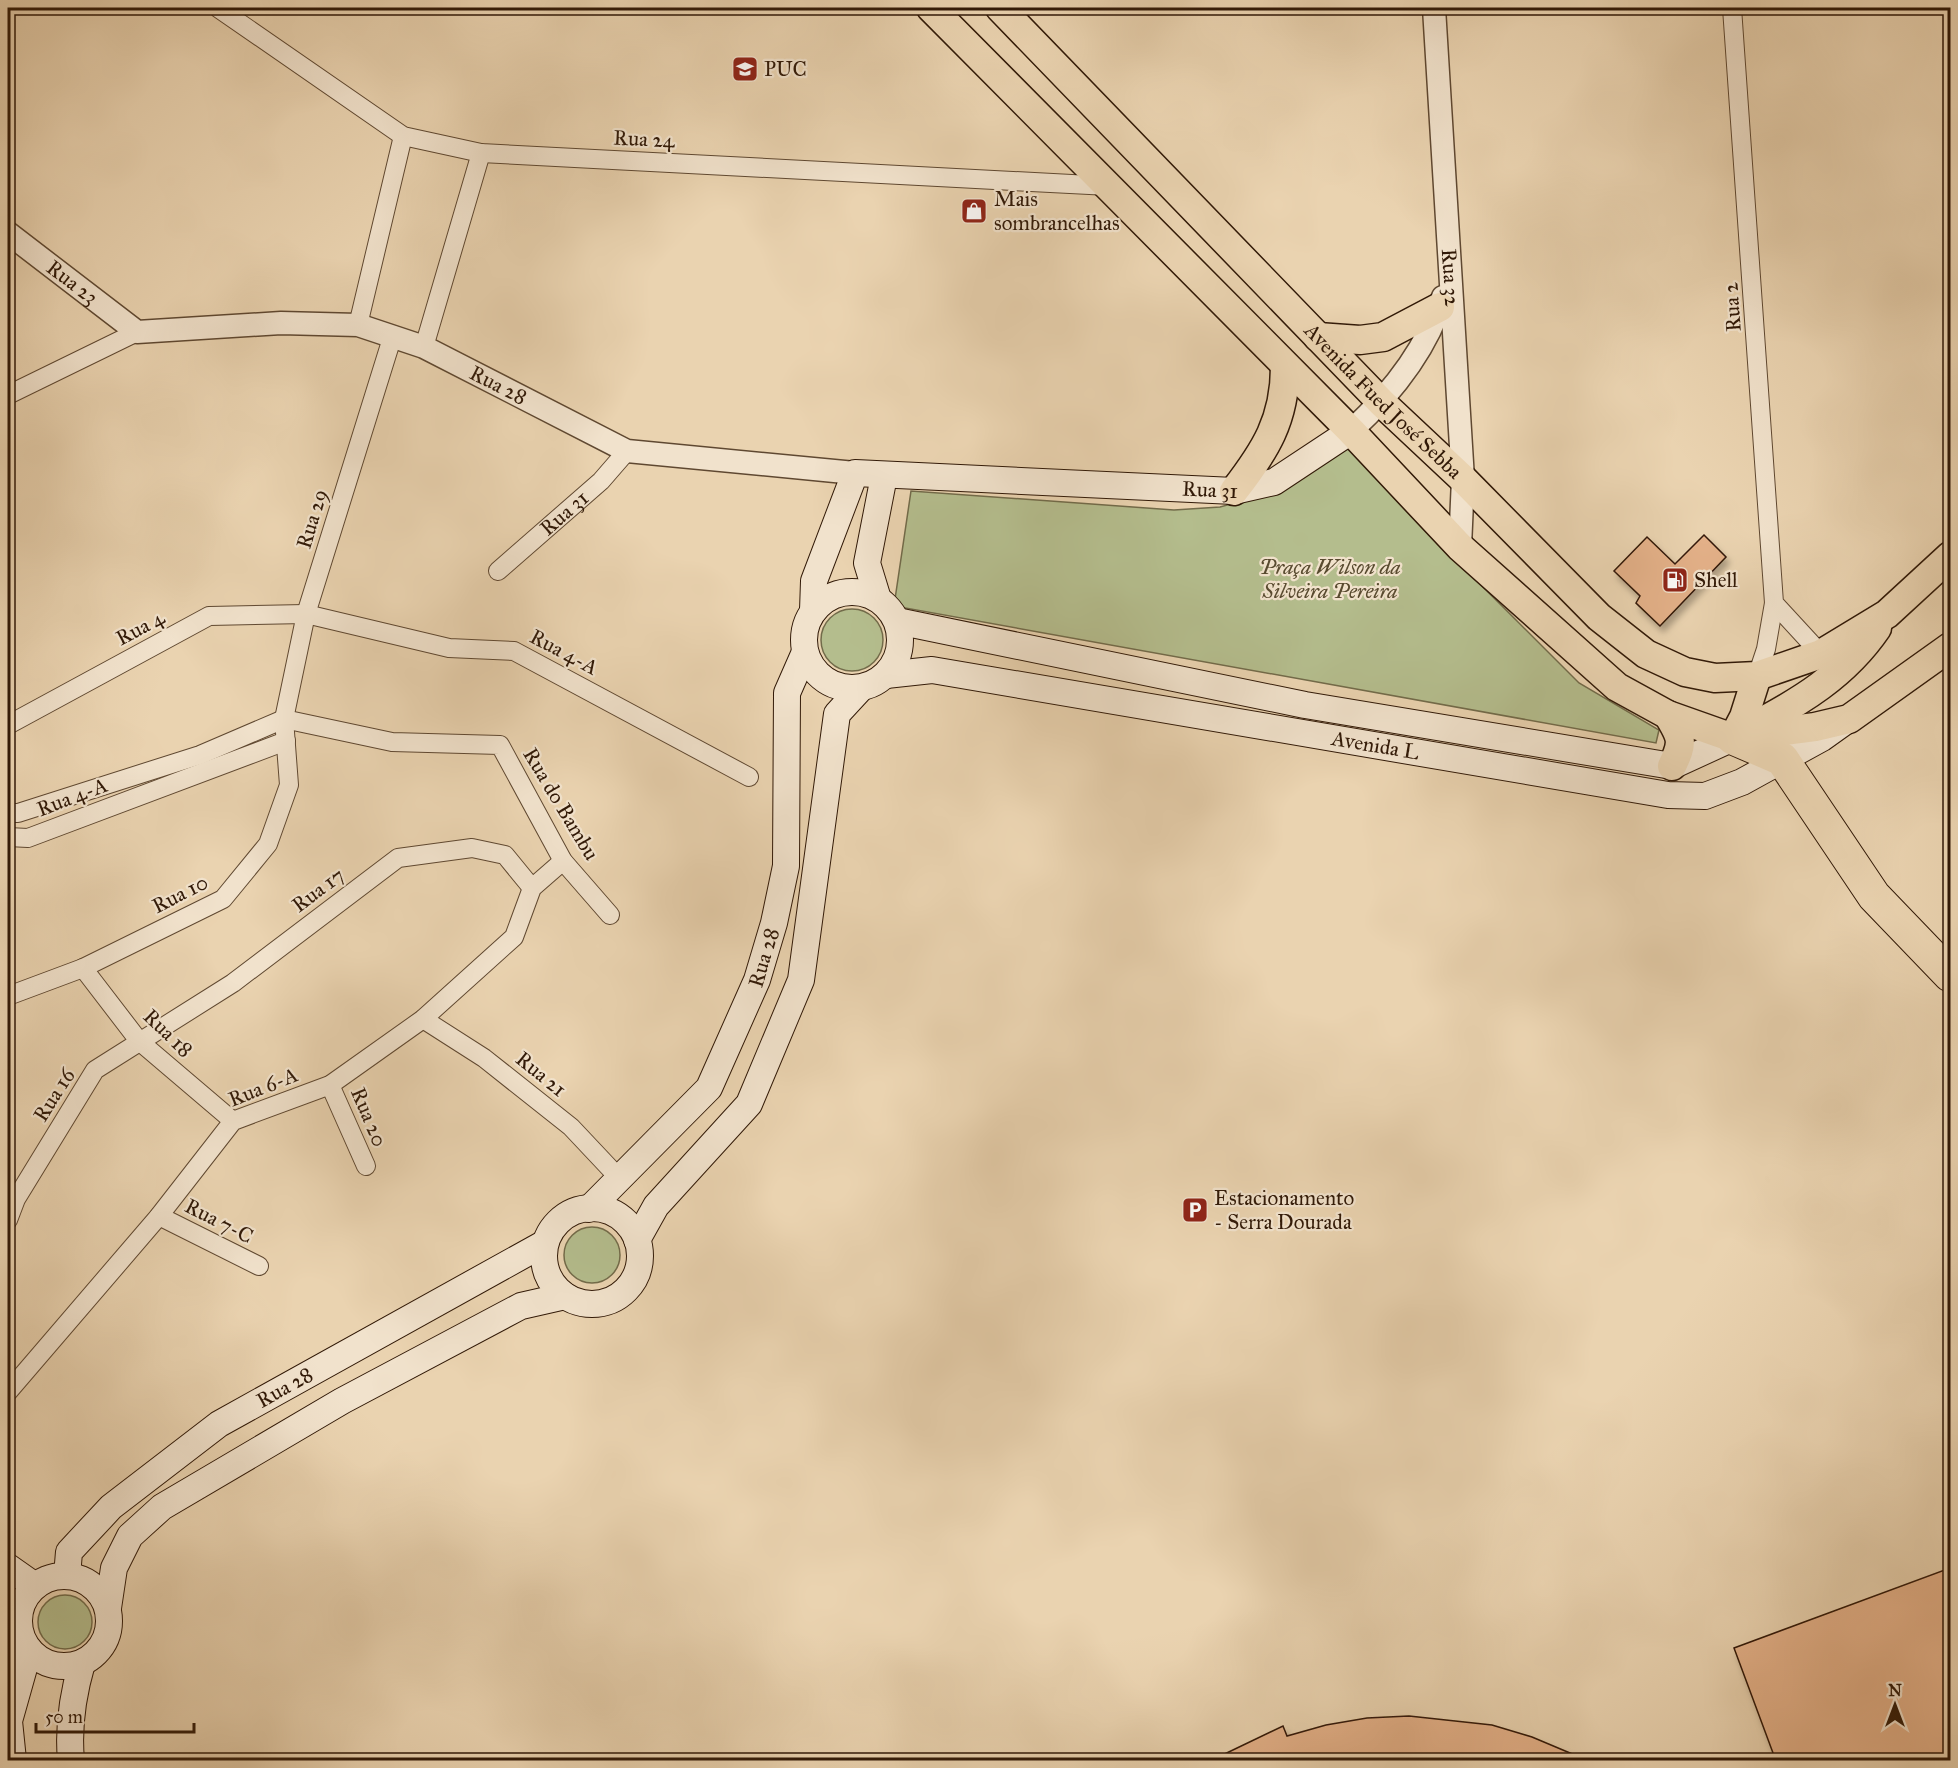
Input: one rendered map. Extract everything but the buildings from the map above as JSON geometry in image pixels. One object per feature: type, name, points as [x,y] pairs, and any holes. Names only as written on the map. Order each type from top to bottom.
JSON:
[{"type":"highway","points":[[1733,738],[1782,759],[1874,896],[1950,975]]},
{"type":"main road","name":"Avenida Fued José Sebba","points":[[931,8],[1352,432],[1460,547],[1617,687],[1668,715],[1733,738]]},
{"type":"main road","name":"Avenida Fued José Sebba","points":[[1000,8],[1382,403],[1463,478],[1599,617],[1646,654],[1695,674],[1715,678],[1758,676],[1821,654],[1887,614]]},
{"type":"main road","points":[[1317,337],[1360,340],[1383,337],[1440,307]]},
{"type":"main road","points":[[1234,491],[1262,455],[1279,418],[1285,392],[1285,367]]},
{"type":"main road","name":"Rua 31","points":[[855,473],[1234,491],[1274,482],[1352,432]]},
{"type":"main road","points":[[813,611],[814,581],[855,473]]},
{"type":"main road","points":[[878,599],[865,593],[851,592],[830,598],[813,611],[806,624],[805,652],[810,666],[826,681],[846,688],[861,688],[886,675],[895,663],[900,650],[897,621],[878,599],[867,563],[884,476]]},
{"type":"main road","points":[[1672,766],[1733,738],[1806,699],[1864,648],[1887,614],[1950,556]]},
{"type":"main road","name":"Avenida L","points":[[897,621],[1305,705],[1672,766]]},
{"type":"main road","points":[[1733,738],[1815,727],[1849,719],[1950,647]]},
{"type":"main road","name":"Rua 28","points":[[590,1209],[710,1088],[757,980],[774,923],[786,866],[788,693],[805,652]]},
{"type":"main road","name":"Avenida L","points":[[886,675],[932,670],[1668,795],[1705,796],[1742,782],[1822,738],[1849,719]]},
{"type":"main road","points":[[1733,738],[1744,717],[1758,676]]},
{"type":"main road","name":"Rua 28","points":[[637,1240],[656,1206],[749,1104],[801,980],[837,714],[861,688]]},
{"type":"main road","points":[[1668,715],[1680,734],[1682,747],[1672,766]]},
{"type":"main road","points":[[605,1210],[618,1216],[637,1240],[640,1254],[638,1269],[632,1283],[621,1294],[608,1301],[594,1304],[579,1302],[565,1296],[554,1286],[546,1273],[543,1258],[545,1243],[552,1230],[562,1219],[575,1211],[605,1210]]},
{"type":"main road","name":"Rua 28","points":[[67,1576],[69,1552],[111,1507],[219,1424],[545,1243]]},
{"type":"main road","name":"Rua 28","points":[[108,1608],[114,1568],[130,1536],[162,1507],[342,1401],[521,1306],[565,1296]]},
{"type":"main road","points":[[8,1567],[35,1586]]},
{"type":"main road","points":[[13,1761],[9,1721],[20,1608],[35,1586],[45,1580],[67,1576],[92,1586],[108,1608],[110,1622],[108,1635],[102,1647],[82,1663],[76,1682],[69,1740],[71,1761]]},
{"type":"main road","points":[[19,1633],[39,1659],[53,1665],[82,1663]]},
{"type":"street","name":"Rua 24","points":[[218,8],[403,136],[481,153],[1110,186]]},
{"type":"street","name":"Rua 2","points":[[1732,8],[1774,603],[1766,649],[1758,676]]},
{"type":"street","name":"Rua 32","points":[[1431,12],[1452,267],[1463,478],[1460,547]]},
{"type":"street","points":[[358,325],[403,136]]},
{"type":"street","points":[[424,347],[481,153]]},
{"type":"street","name":"Rua 23","points":[[8,233],[137,332]]},
{"type":"street","name":"Rua 31","points":[[1352,432],[1382,403],[1433,328],[1452,267]]},
{"type":"street","name":"Rua 28","points":[[8,395],[137,332],[281,323],[358,325],[424,347],[627,451],[855,473]]},
{"type":"street","name":"Rua 29","points":[[284,718],[306,614],[393,335]]},
{"type":"street","name":"Rua 31","points":[[498,571],[601,481],[627,451]]},
{"type":"street","points":[[1774,603],[1821,654]]},
{"type":"street","name":"Rua 4","points":[[8,724],[209,616],[306,614]]},
{"type":"street","name":"Rua 4-A","points":[[306,614],[449,648],[514,651],[749,777]]},
{"type":"street","points":[[1301,731],[1305,705]]},
{"type":"street","name":"Rua 4-A","points":[[8,813],[18,813],[200,755],[284,718]]},
{"type":"street","name":"Rua 10","points":[[8,996],[83,968],[224,899],[268,844],[289,785],[284,718]]},
{"type":"street","name":"Rua do Bambu","points":[[284,718],[392,742],[500,745],[563,861],[610,915]]},
{"type":"street","name":"Rua 4-A","points":[[8,837],[28,838],[286,741]]},
{"type":"street","name":"Rua 17","points":[[139,1041],[168,1027],[233,983],[398,858],[472,848],[505,855],[532,888]]},
{"type":"street","name":"Rua 6-A","points":[[8,1392],[159,1216],[232,1121],[330,1085],[423,1020],[514,937],[532,888],[563,861]]},
{"type":"street","name":"Rua 18","points":[[83,968],[139,1041],[232,1121]]},
{"type":"street","name":"Rua 21","points":[[423,1020],[484,1058],[571,1127],[619,1178]]},
{"type":"street","name":"Rua 16","points":[[8,1220],[16,1199],[95,1070],[139,1041]]},
{"type":"street","name":"Rua 20","points":[[330,1085],[366,1166]]},
{"type":"street","name":"Rua 7-C","points":[[159,1216],[259,1266]]},
{"type":"green space","name":"Praça Wilson da Silveira Pereira","points":[[1349,447],[1398,502],[1579,683],[1659,730],[1656,743],[894,606],[911,491],[1174,510],[1220,507],[1278,491]]},
{"type":"green space","points":[[846,609],[858,609],[874,618],[881,628],[883,640],[881,652],[874,662],[858,671],[846,671],[835,666],[826,657],[821,646],[821,634],[826,623],[835,614]]},
{"type":"green space","points":[[587,1227],[597,1227],[612,1235],[618,1244],[620,1255],[618,1266],[612,1275],[597,1283],[587,1283],[576,1278],[569,1271],[564,1260],[564,1250],[569,1239],[576,1232]]},
{"type":"green space","points":[[60,1595],[70,1595],[80,1599],[88,1607],[92,1622],[88,1637],[80,1645],[70,1649],[60,1649],[50,1645],[42,1637],[38,1627],[38,1617],[42,1607],[50,1599]]},
{"type":"place","name":"PUC","points":[[745,69]]},
{"type":"place","name":"Mais sombrancelhas","points":[[974,211]]},
{"type":"place","name":"Shell","points":[[1675,580]]},
{"type":"place","name":"Estacionamento - Serra Dourada","points":[[1195,1210]]}]
